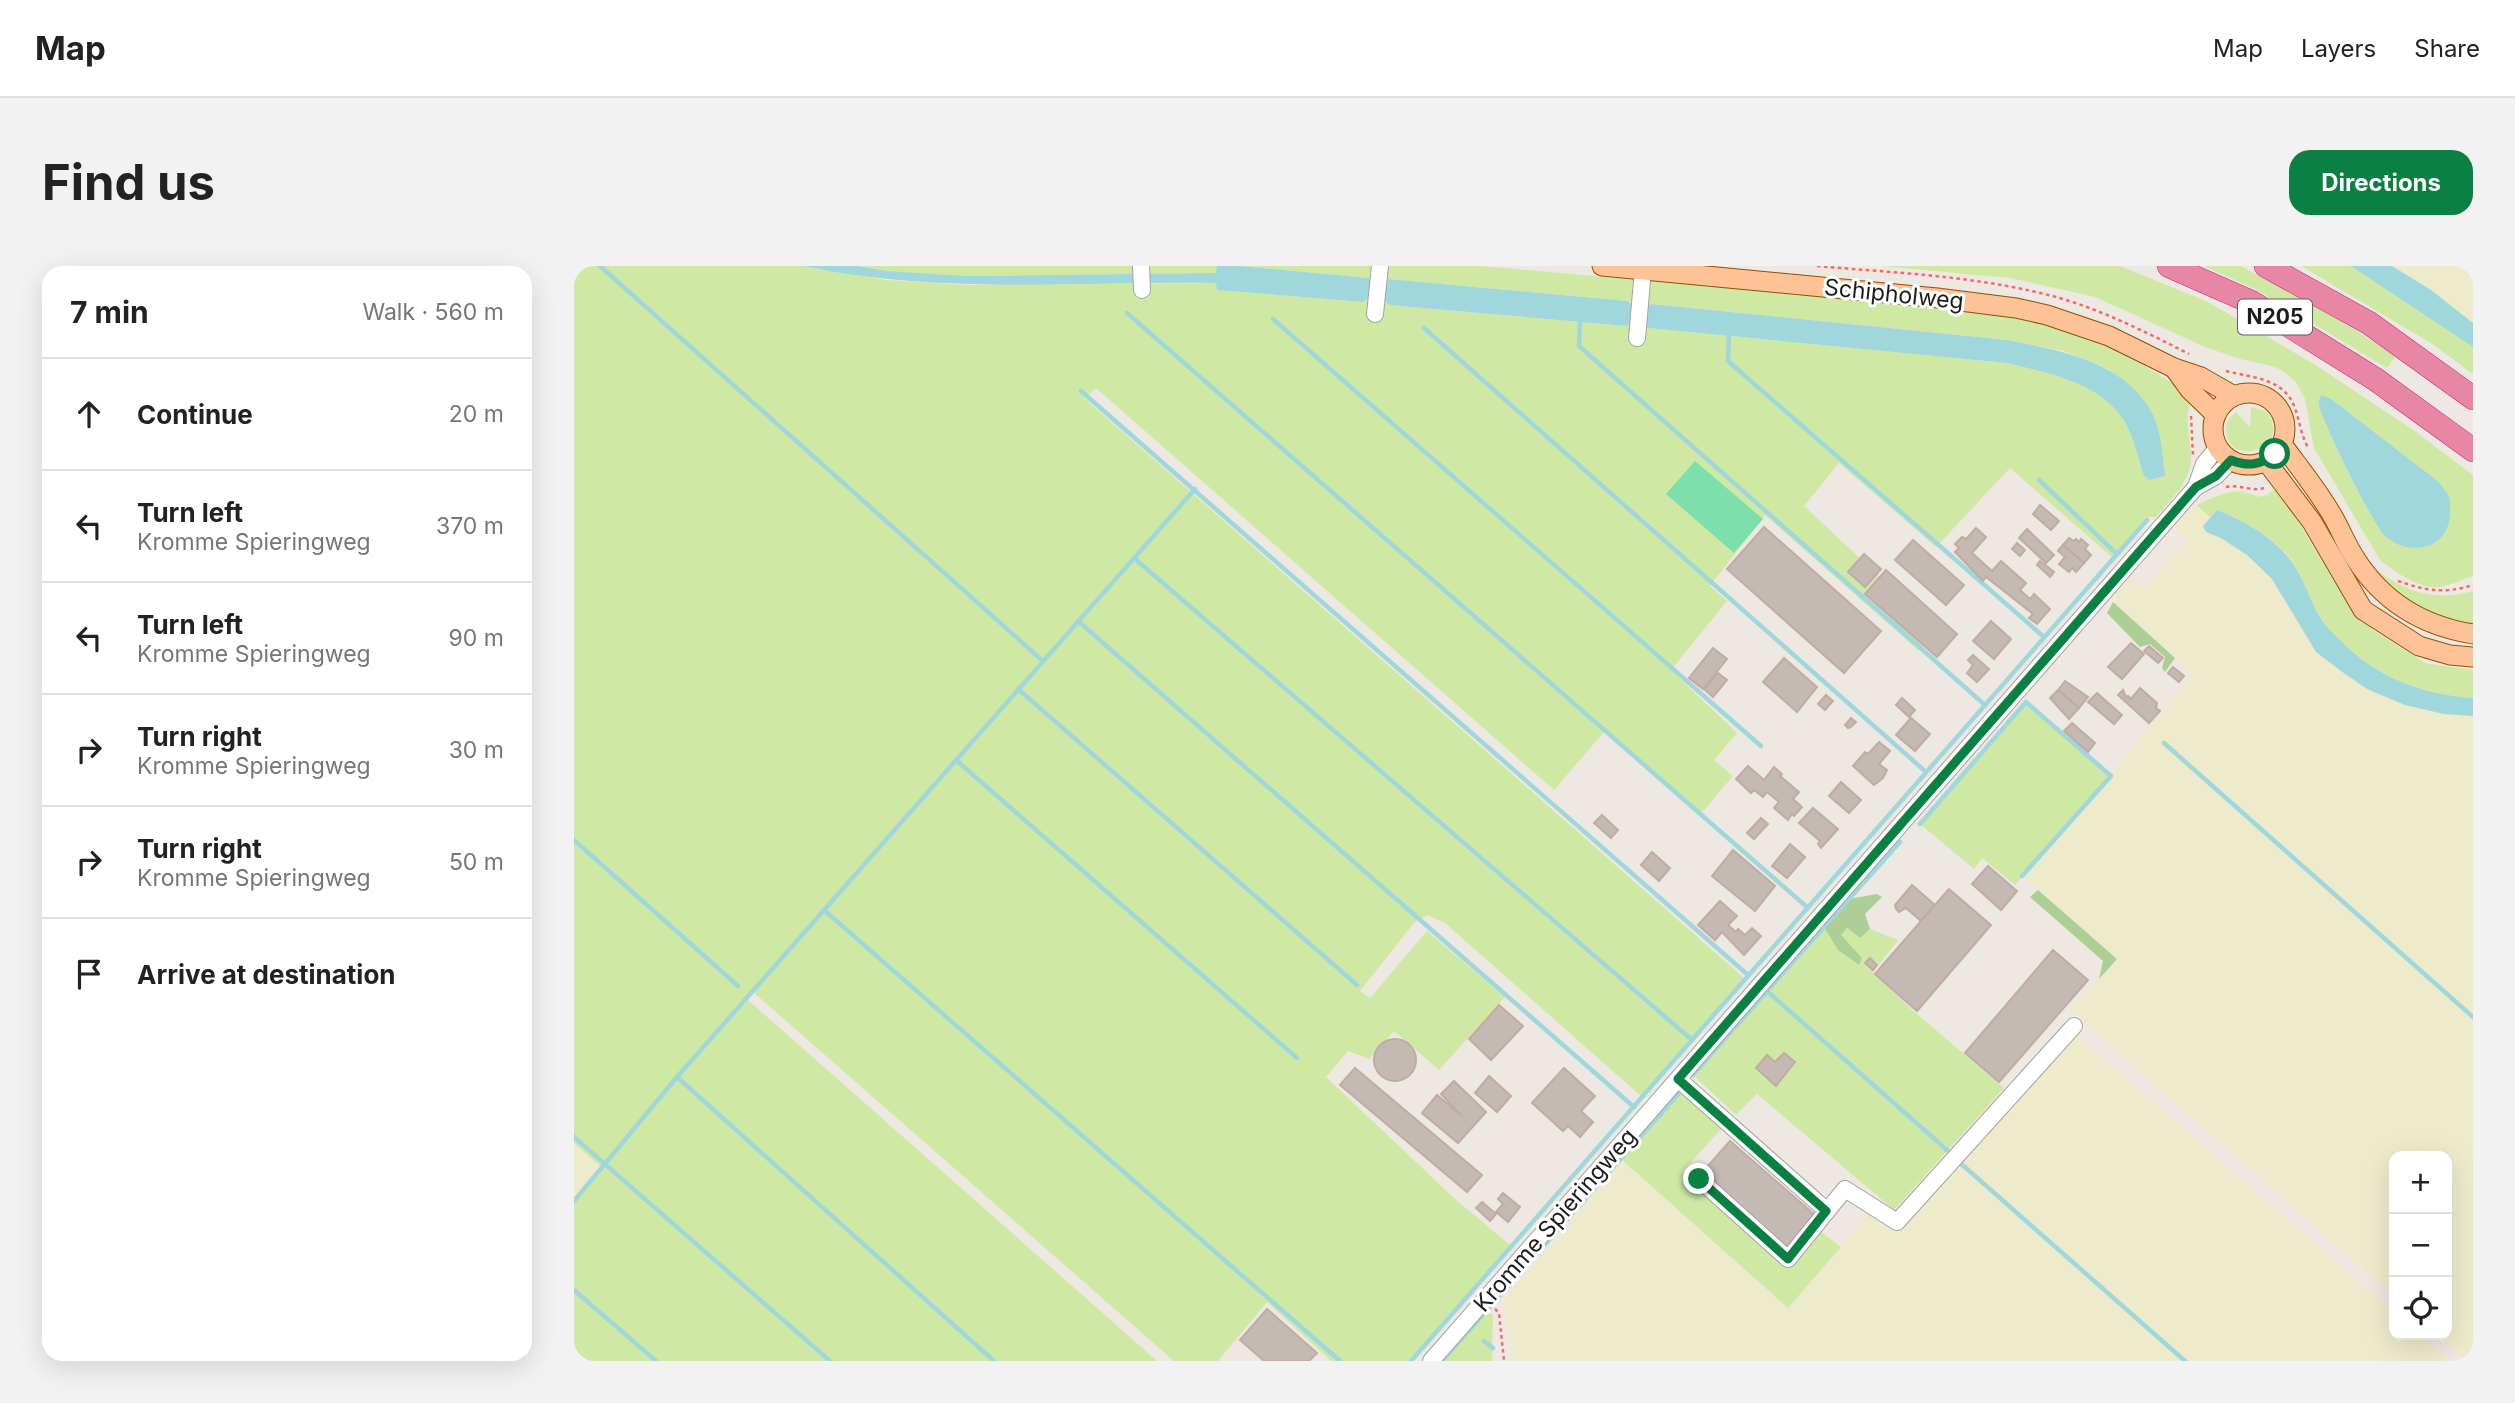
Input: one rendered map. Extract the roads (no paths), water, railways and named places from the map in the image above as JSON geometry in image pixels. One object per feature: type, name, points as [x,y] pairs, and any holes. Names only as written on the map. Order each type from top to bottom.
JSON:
[{"type":"highway","name":"N205","points":[[2169,266],[2251,302],[2375,379],[2473,450]]},
{"type":"highway","name":"N205","points":[[2266,266],[2369,323],[2473,398]]},
{"type":"main road","name":"Schipholweg","points":[[1602,266],[2016,308],[2048,315],[2109,336],[2174,368],[2201,377],[2234,396]]},
{"type":"main road","name":"Schipholweg","points":[[2174,368],[2197,398],[2216,415]]},
{"type":"main road","points":[[2259,394],[2270,399],[2279,408],[2285,432],[2282,444],[2266,461],[2248,465],[2224,453],[2213,426],[2223,404],[2234,396],[2259,394]]},
{"type":"main road","points":[[2282,444],[2302,457],[2354,557],[2375,586],[2396,605],[2445,629],[2473,634]]},
{"type":"main road","points":[[2266,461],[2312,522],[2363,610],[2419,646],[2451,655],[2473,657]]},
{"type":"street","points":[[1638,322],[1643,270]]},
{"type":"street","points":[[1375,314],[1378,282]]},
{"type":"street","name":"Kromme Spieringweg","points":[[1431,1361],[2196,487],[2204,464],[2224,453]]},
{"type":"street","points":[[1699,1179],[1788,1259],[1845,1189],[1897,1222],[2074,1026]]},
{"type":"street","points":[[1678,1079],[1826,1211]]},
{"type":"water","points":[[804,266],[858,266],[887,271],[968,276],[1216,273],[1217,266],[1240,266],[1368,278],[1372,282],[1383,283],[1388,279],[1628,301],[1634,308],[1644,309],[1651,304],[2007,340],[2068,354],[2108,370],[2125,381],[2140,395],[2155,420],[2165,476],[2150,480],[2144,476],[2127,426],[2112,406],[2100,396],[2071,381],[2007,363],[1648,328],[1643,321],[1632,321],[1627,326],[1389,305],[1382,297],[1371,296],[1363,302],[1217,290],[1216,283],[958,284],[906,281]]},
{"type":"water","points":[[2351,266],[2392,266],[2431,290],[2473,323],[2473,347]]},
{"type":"water","points":[[2321,395],[2331,399],[2440,483],[2450,499],[2449,522],[2446,531],[2434,543],[2426,547],[2407,547],[2384,535],[2359,493],[2329,431],[2319,405]]},
{"type":"water","points":[[2217,510],[2256,529],[2281,549],[2298,571],[2323,622],[2353,652],[2383,673],[2417,688],[2473,698],[2473,716],[2444,714],[2405,705],[2367,689],[2316,652],[2272,579],[2247,555],[2221,538],[2206,532],[2203,526]]},
{"type":"waterway","points":[[600,266],[1043,661]]},
{"type":"waterway","points":[[1127,313],[1808,908]]},
{"type":"waterway","points":[[1273,319],[1761,746]]},
{"type":"waterway","points":[[1580,322],[1579,346],[1985,705]]},
{"type":"waterway","points":[[1424,328],[1926,772]]},
{"type":"waterway","points":[[1729,335],[1728,361],[2044,637]]},
{"type":"waterway","points":[[1081,391],[1748,975]]},
{"type":"waterway","points":[[2039,480],[2117,554]]},
{"type":"waterway","points":[[574,1201],[677,1077],[1195,489]]},
{"type":"waterway","points":[[1411,1361],[2147,520]]},
{"type":"waterway","points":[[1134,558],[1692,1040]]},
{"type":"waterway","points":[[1078,621],[1634,1107]]},
{"type":"waterway","points":[[1018,689],[1357,985]]},
{"type":"waterway","points":[[1920,824],[2026,702],[2111,776],[2022,876]]},
{"type":"waterway","points":[[2164,743],[2473,1017]]},
{"type":"waterway","points":[[956,760],[1297,1058]]},
{"type":"waterway","points":[[574,840],[738,986]]},
{"type":"waterway","points":[[1767,991],[1900,842]]},
{"type":"waterway","points":[[824,910],[1340,1361]]},
{"type":"waterway","points":[[1693,1075],[1767,991],[1947,1150]]},
{"type":"waterway","points":[[677,1077],[994,1361]]},
{"type":"waterway","points":[[1442,1361],[1680,1092]]},
{"type":"waterway","points":[[574,1137],[830,1361]]},
{"type":"waterway","points":[[1958,1161],[2185,1361]]},
{"type":"waterway","points":[[574,1290],[656,1361]]},
{"type":"waterway","points":[[1484,1341],[1493,1348]]}]
